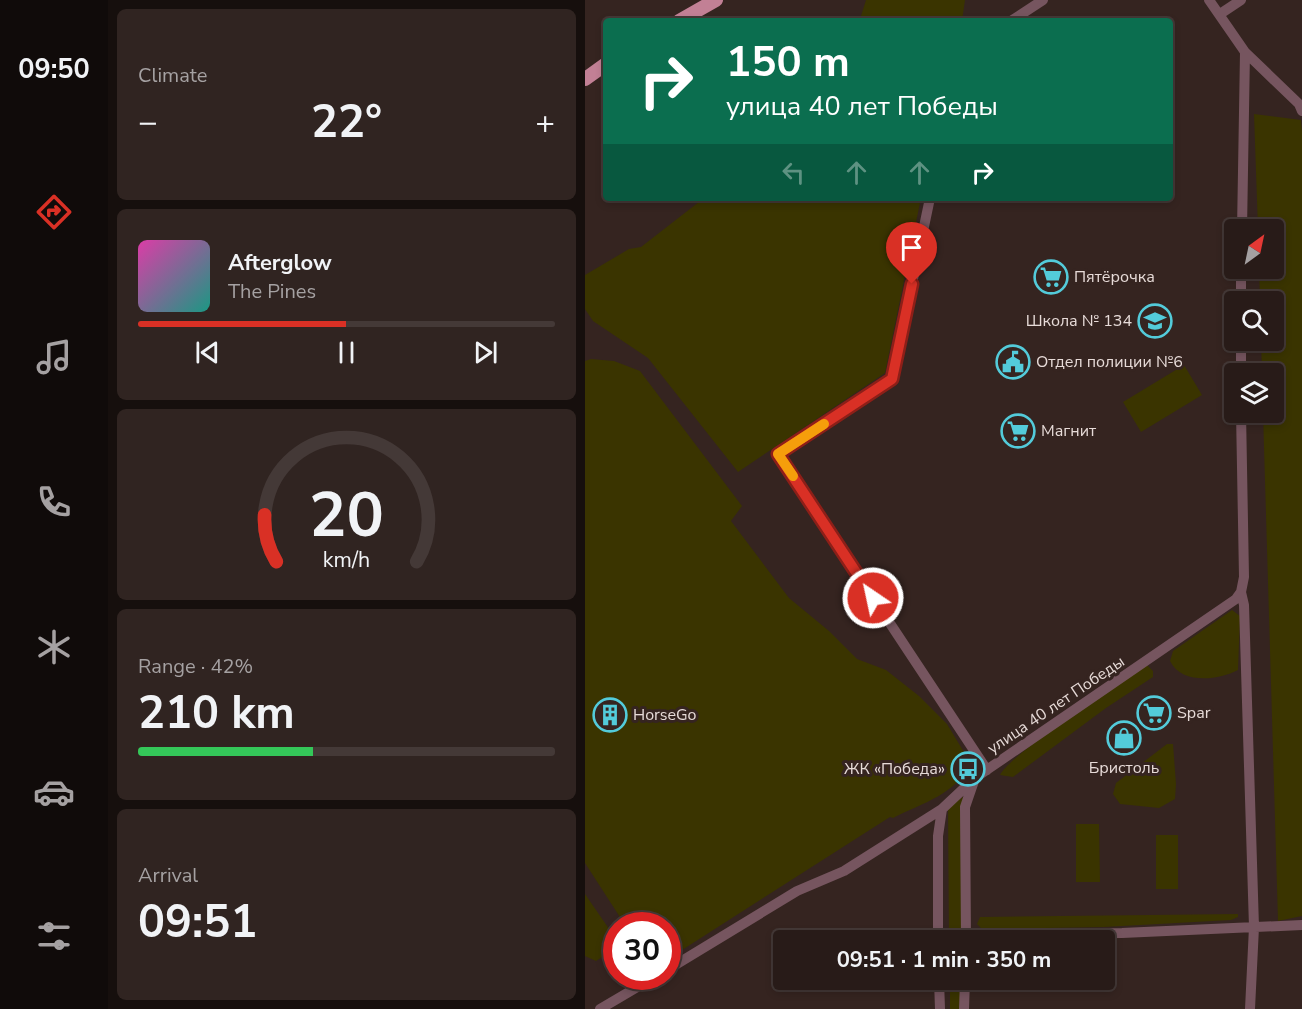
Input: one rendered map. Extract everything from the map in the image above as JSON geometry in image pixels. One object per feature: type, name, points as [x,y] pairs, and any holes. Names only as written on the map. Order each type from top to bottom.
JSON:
[{"type":"main road","points":[[684,18],[716,0]]},
{"type":"main road","points":[[585,79],[603,66]]},
{"type":"street","points":[[1016,18],[1043,0]]},
{"type":"street","points":[[1209,0],[1245,52],[1299,104],[1302,111]]},
{"type":"street","points":[[1220,14],[1241,0]]},
{"type":"street","points":[[1242,219],[1245,52]]},
{"type":"street","name":"улица 40 лет Победы","points":[[929,201],[892,379],[778,454],[987,770],[1236,599],[1241,592]]},
{"type":"street","points":[[1241,423],[1244,577],[1241,592],[1244,605],[1254,927],[1250,1009]]},
{"type":"street","points":[[681,961],[797,891],[844,871],[942,809],[975,778],[987,770]]},
{"type":"street","points":[[966,930],[965,807],[975,778]]},
{"type":"street","points":[[938,930],[937,836],[942,809]]},
{"type":"street","points":[[1115,933],[1302,925]]},
{"type":"street","points":[[600,1009],[632,990]]},
{"type":"street","points":[[939,990],[940,1009]]},
{"type":"street","points":[[964,1009],[965,990]]},
{"type":"shaded area","points":[[866,0],[965,0],[962,18],[860,18]]},
{"type":"shaded area","points":[[1254,114],[1301,120],[1302,916],[1278,921],[1263,423],[1284,423],[1284,363],[1262,363],[1261,351],[1284,351],[1284,291],[1260,291],[1259,279],[1284,279],[1284,219],[1258,219]]},
{"type":"shaded area","points":[[700,201],[920,201],[885,373],[738,472],[648,358],[593,321],[585,309],[585,275],[629,249],[641,247]]},
{"type":"shaded area","points":[[591,359],[614,361],[640,371],[742,506],[731,521],[789,598],[829,631],[857,659],[886,670],[919,696],[947,724],[970,762],[957,782],[948,790],[893,818],[890,817],[681,951],[681,912],[617,912],[585,863],[585,361]]},
{"type":"shaded area","points":[[1184,365],[1202,395],[1141,432],[1123,402]]},
{"type":"shaded area","points":[[1232,610],[1240,616],[1238,670],[1220,676],[1200,678],[1182,674],[1175,668],[1170,661],[1173,651]]},
{"type":"shaded area","points":[[1147,665],[1153,671],[1153,677],[1106,708],[1013,777],[1000,775],[1008,765],[1044,736]]},
{"type":"shaded area","points":[[1167,744],[1173,744],[1175,799],[1159,808],[1120,804],[1113,794],[1116,783]]},
{"type":"shaded area","points":[[963,797],[964,930],[949,930],[948,807]]},
{"type":"shaded area","points":[[1076,824],[1099,824],[1100,882],[1076,882]]},
{"type":"shaded area","points":[[1156,835],[1178,835],[1178,889],[1156,889]]},
{"type":"shaded area","points":[[585,894],[603,920],[603,956],[596,961],[585,956]]},
{"type":"shaded area","points":[[1238,914],[1238,917],[1231,920],[1104,927],[982,929],[977,924],[980,917]]},
{"type":"shaded area","points":[[950,990],[966,990],[967,1009],[950,1009]]},
{"type":"slow traffic","points":[[793,476],[778,454],[824,424]]},
{"type":"place","name":"Пятёрочка","points":[[1051,277]]},
{"type":"place","name":"Школа № 134","points":[[1155,321]]},
{"type":"place","name":"Отдел полиции №6","points":[[1013,362]]},
{"type":"place","name":"Магнит","points":[[1018,431]]},
{"type":"place","name":"Spar","points":[[1154,713]]},
{"type":"place","name":"HorseGo","points":[[610,715]]},
{"type":"place","name":"Бристоль","points":[[1124,738]]},
{"type":"place","name":"ЖК «Победа»","points":[[968,769]]},
{"type":"route","points":[[873,598],[778,454],[892,379],[912,284]]}]
